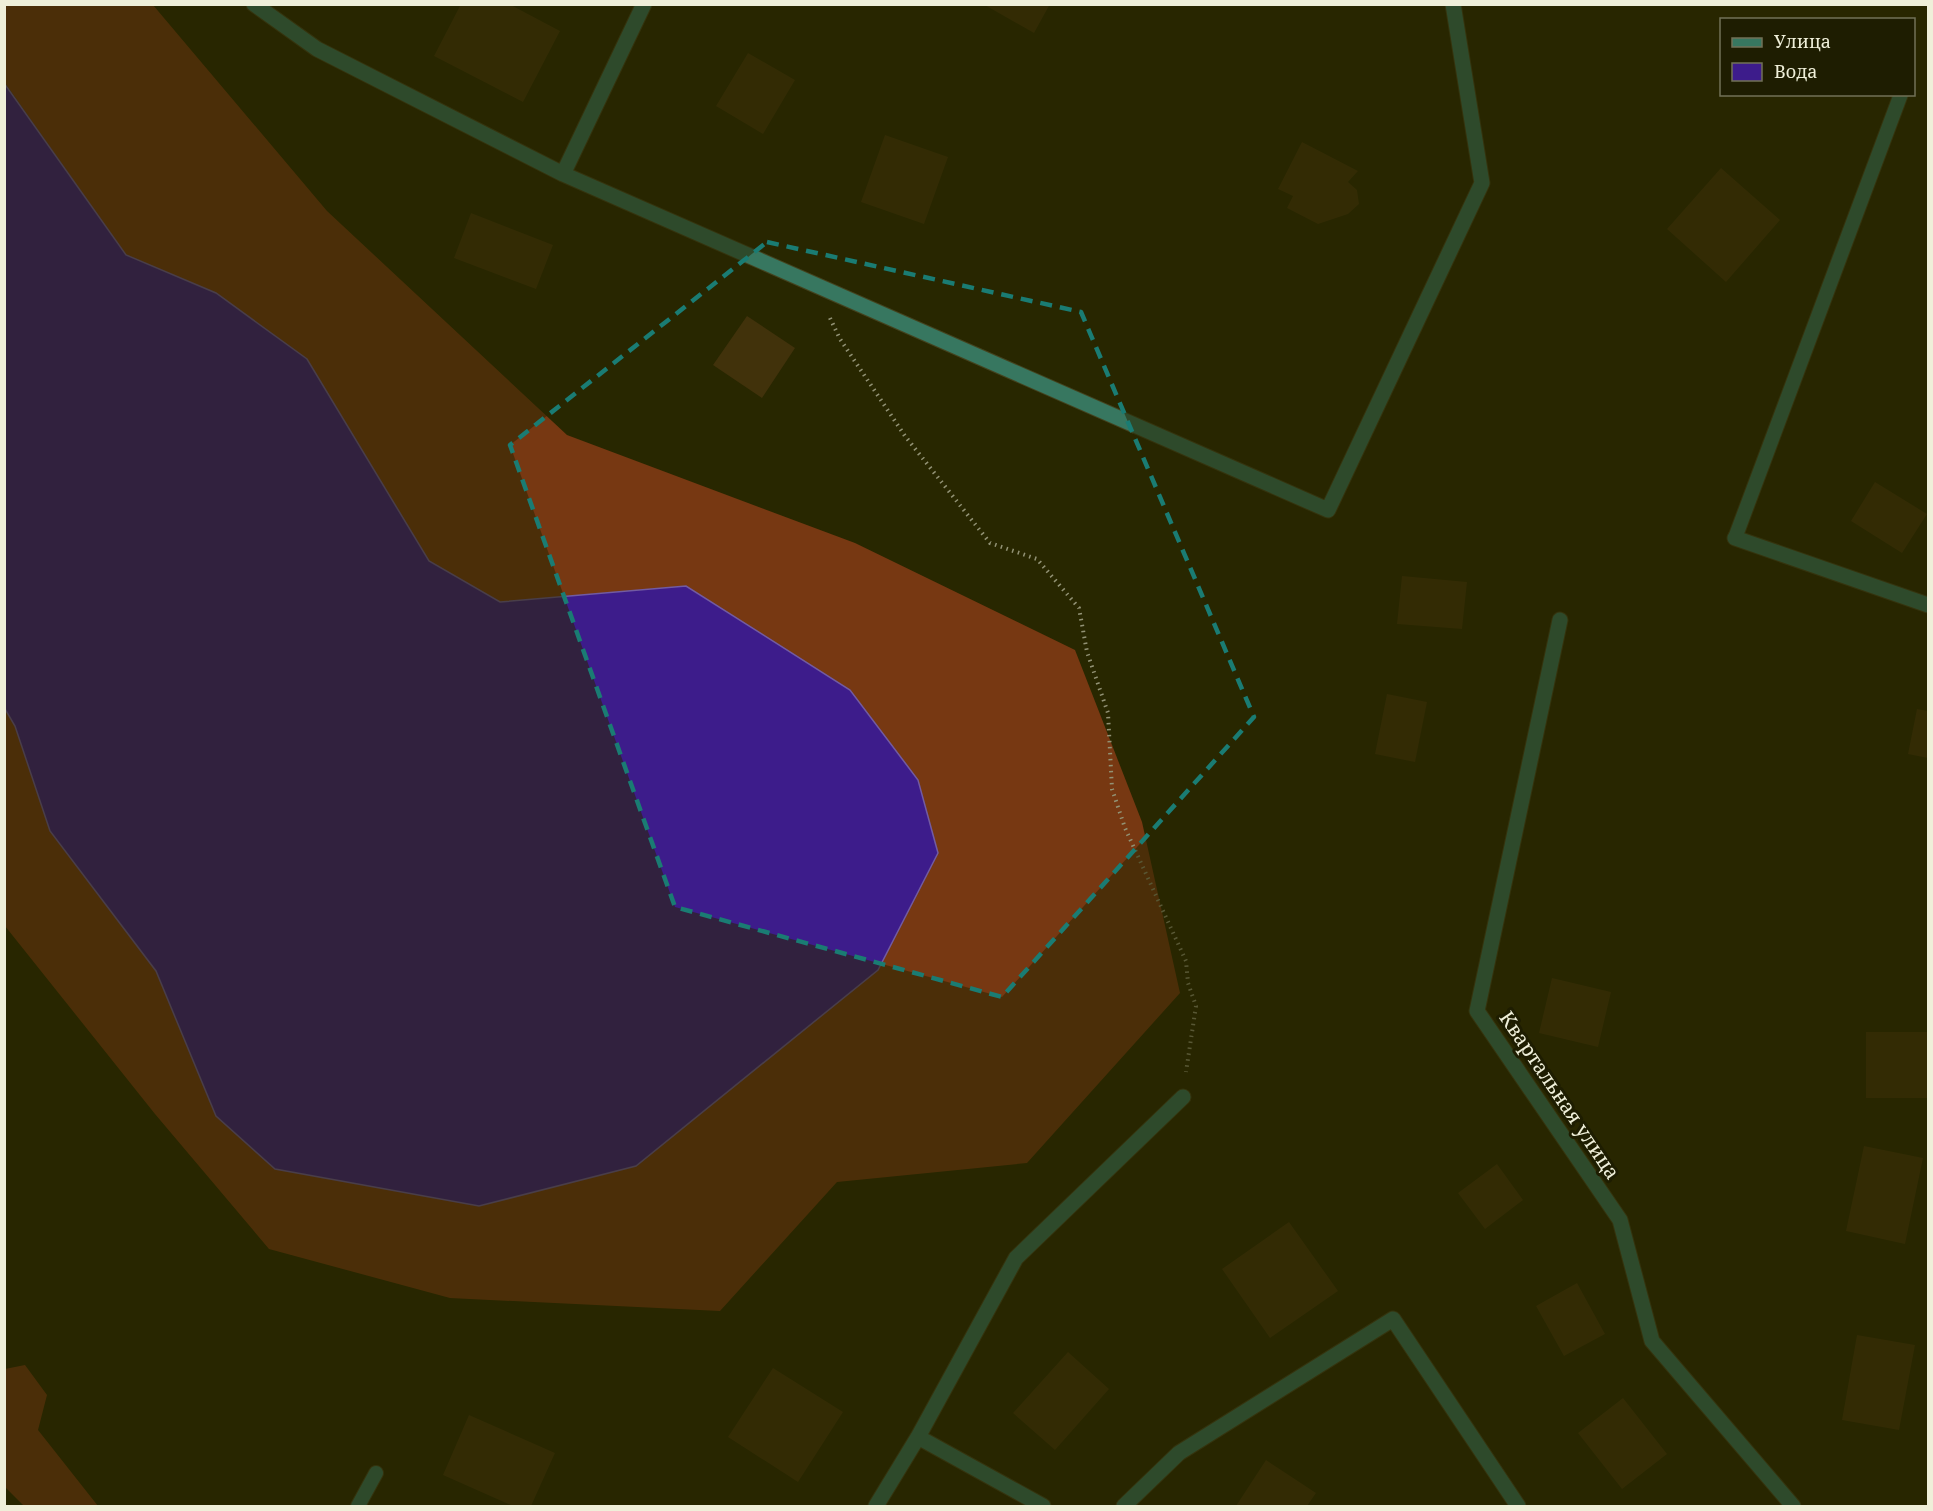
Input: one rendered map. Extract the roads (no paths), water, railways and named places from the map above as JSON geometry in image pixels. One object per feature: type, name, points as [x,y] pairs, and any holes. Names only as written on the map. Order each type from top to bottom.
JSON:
[{"type":"street","points":[[254,4],[317,49],[563,174],[1328,510],[1482,183],[1453,4]]},
{"type":"street","points":[[563,174],[644,4]]},
{"type":"street","points":[[1735,538],[1929,605]]},
{"type":"street","name":"Квартальная улица","points":[[1560,620],[1477,1011],[1620,1220],[1652,1341],[1793,1506]]},
{"type":"street","points":[[876,1506],[918,1437],[1016,1258],[1183,1097]]},
{"type":"street","points":[[1124,1506],[1179,1453],[1393,1319],[1518,1506]]},
{"type":"street","points":[[918,1437],[1043,1506]]},
{"type":"lane","points":[[1735,538],[1900,96]]},
{"type":"lane","points":[[358,1506],[376,1473]]},
{"type":"water","points":[[4,83],[126,255],[216,293],[307,359],[429,561],[500,602],[686,586],[850,690],[918,780],[938,853],[878,970],[636,1166],[479,1206],[275,1169],[216,1116],[156,971],[50,831],[15,726],[5,709]]}]
